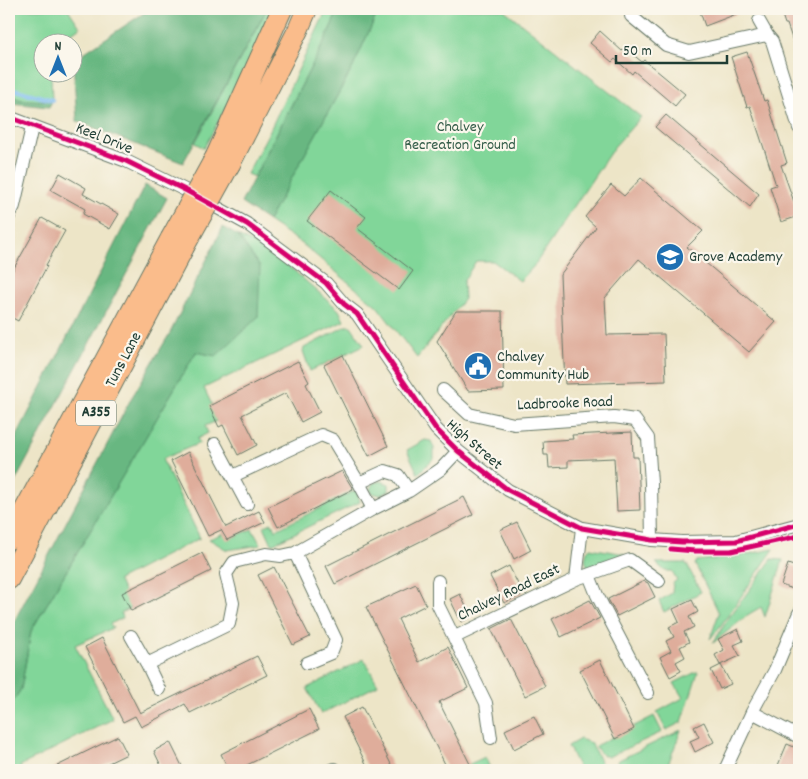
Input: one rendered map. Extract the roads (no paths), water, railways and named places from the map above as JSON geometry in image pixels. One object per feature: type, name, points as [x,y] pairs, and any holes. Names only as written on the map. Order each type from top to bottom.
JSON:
[{"type":"main road","name":"A355","points":[[223,160],[282,9]]},
{"type":"main road","name":"A355","points":[[178,242],[298,30],[307,9]]},
{"type":"main road","name":"Tuns Lane","points":[[9,539],[178,242]]},
{"type":"main road","name":"Tuns Lane","points":[[9,579],[178,242]]},
{"type":"street","points":[[631,16],[666,45],[689,52],[767,35]]},
{"type":"street","points":[[759,21],[772,41],[799,128]]},
{"type":"street","name":"Keel Drive","points":[[9,117],[126,161],[187,191]]},
{"type":"street","points":[[9,216],[14,206],[32,127]]},
{"type":"street","name":"High Street","points":[[187,191],[248,224],[326,283],[344,304],[357,314],[436,429],[458,451],[508,490],[582,528],[652,540],[682,542],[736,541],[799,524]]},
{"type":"street","name":"Ladbrooke Road","points":[[442,390],[469,414],[514,424],[614,417],[635,420],[648,438],[652,540]]},
{"type":"street","points":[[234,476],[321,435],[333,440],[372,509]]},
{"type":"street","points":[[215,444],[234,476],[247,504]]},
{"type":"street","points":[[148,664],[229,624],[233,603],[226,574],[234,562],[266,554],[281,556],[295,553],[372,509],[408,492],[441,469],[458,451]]},
{"type":"street","points":[[359,483],[385,471],[398,475],[408,492]]},
{"type":"street","name":"Chalvey Road East","points":[[582,528],[583,577],[597,595],[648,693]]},
{"type":"street","points":[[295,553],[336,640],[331,653],[307,663]]},
{"type":"street","name":"Chalvey Road East","points":[[455,637],[583,577],[630,560],[660,581]]},
{"type":"street","name":"Chalvey Road East","points":[[438,581],[438,605],[486,703],[491,738]]},
{"type":"street","points":[[725,770],[752,712],[775,670],[799,613]]},
{"type":"street","points":[[131,636],[148,664],[160,690]]},
{"type":"street","points":[[752,712],[799,737]]},
{"type":"waterway","points":[[9,88],[52,100]]},
{"type":"place","name":"Grove Academy","points":[[670,257]]},
{"type":"place","name":"Chalvey Community Hub","points":[[478,366]]},
{"type":"park label","name":"Chalvey Recreation Ground","points":[[460,136]]}]
